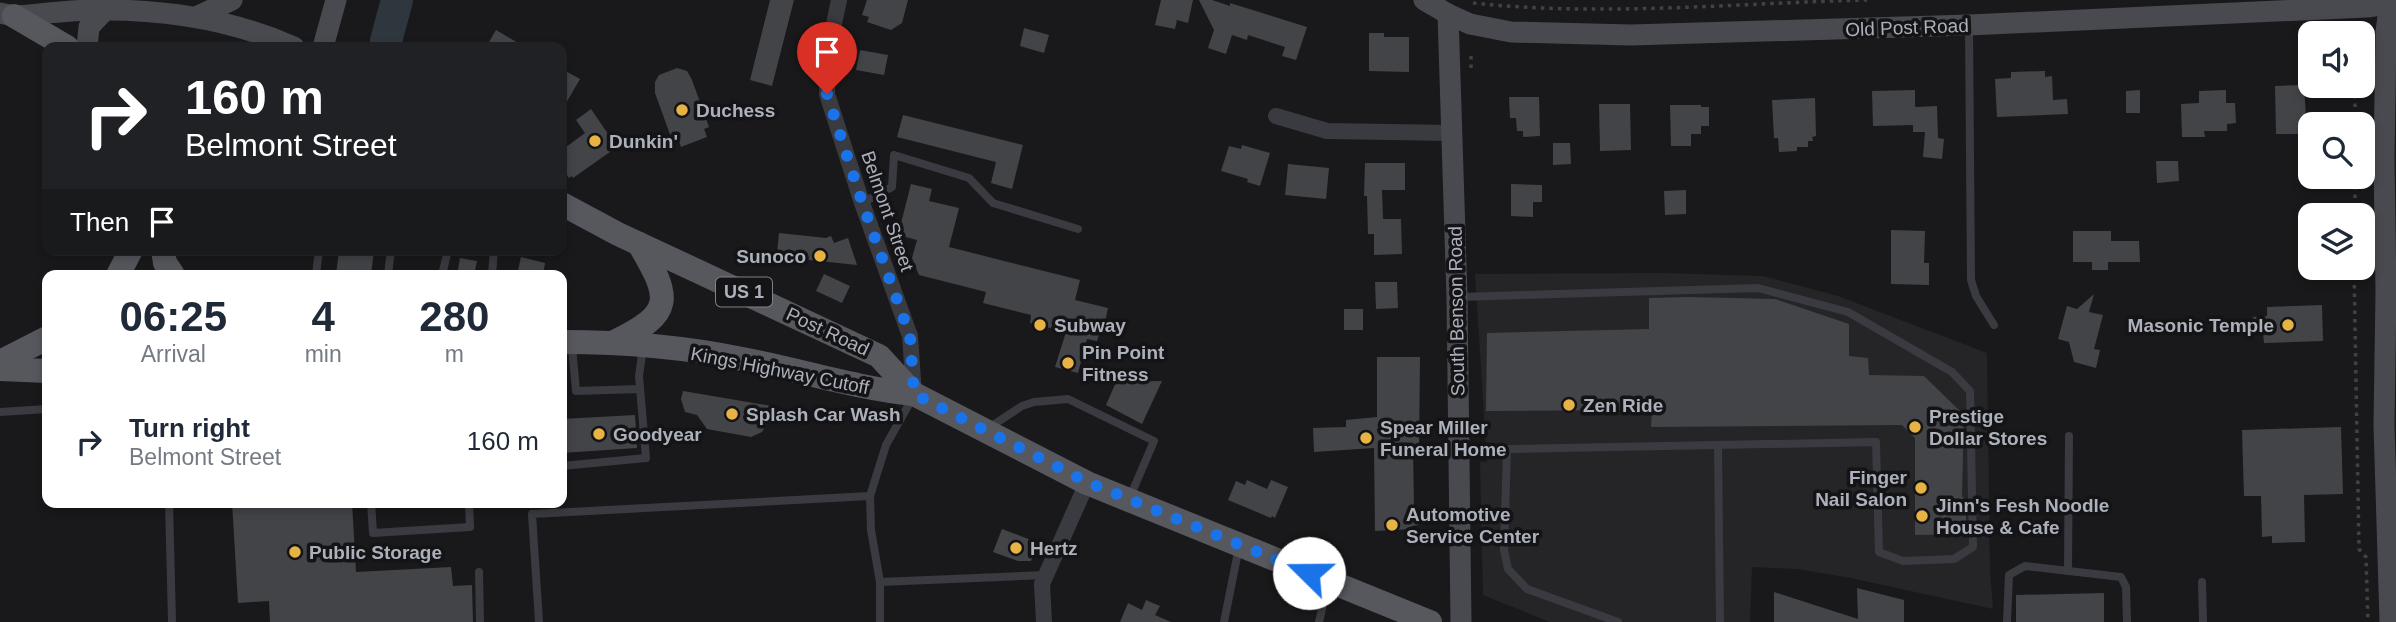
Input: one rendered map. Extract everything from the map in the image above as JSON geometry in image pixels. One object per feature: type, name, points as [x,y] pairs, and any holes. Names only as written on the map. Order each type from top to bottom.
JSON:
[{"type":"main road","points":[[5,17],[57,42]]},
{"type":"main road","name":"Post Road","points":[[567,207],[639,244],[879,356],[914,394],[1087,482],[1430,622]]},
{"type":"main road","points":[[614,342],[643,328],[656,316],[661,304],[662,291],[655,271],[639,244]]},
{"type":"main road","points":[[0,362],[42,341]]},
{"type":"main road","name":"Kings Highway Cutoff","points":[[567,342],[614,342],[741,358],[860,387],[914,394]]},
{"type":"main road","points":[[0,369],[42,371]]},
{"type":"street","points":[[196,18],[232,0]]},
{"type":"street","points":[[324,42],[336,0]]},
{"type":"street","name":"Belmont Street","points":[[839,0],[828,52],[827,94],[910,336],[914,394]]},
{"type":"street","name":"Old Post Road","points":[[1424,0],[1447,7],[1470,24],[1511,32],[1631,35],[1969,25],[2353,8],[2392,2]]},
{"type":"street","points":[[2390,622],[2390,376],[2386,292],[2390,159],[2386,32],[2392,2]]},
{"type":"street","name":"South Benson Road","points":[[1447,7],[1457,297],[1461,622]]},
{"type":"street","points":[[88,42],[89,27],[105,10]]},
{"type":"street","points":[[5,17],[105,10],[196,18],[248,29],[281,42]]},
{"type":"street","points":[[1276,116],[1327,131],[1452,133]]},
{"type":"street","points":[[1044,622],[1042,584],[1087,482]]},
{"type":"lane","points":[[1969,25],[1971,280],[1976,296],[1994,325]]},
{"type":"lane","points":[[862,202],[892,187],[894,155],[969,178],[993,203],[1078,229]]},
{"type":"lane","points":[[1457,297],[1758,288],[1848,312],[1952,372],[1970,391],[1973,547],[1954,559],[1903,561],[1879,552],[1876,442],[1458,450]]},
{"type":"lane","points":[[567,342],[576,391],[640,389]]},
{"type":"lane","points":[[567,466],[646,458],[639,376],[643,346]]},
{"type":"lane","points":[[880,622],[880,582],[871,530],[870,496],[886,446],[914,394]]},
{"type":"lane","points":[[986,430],[1015,408],[1034,402],[1068,399],[1142,435],[1154,441],[1129,500]]},
{"type":"lane","points":[[0,411],[42,409]]},
{"type":"lane","points":[[2068,571],[2069,436]]},
{"type":"lane","points":[[1718,445],[1720,622]]},
{"type":"lane","points":[[1507,449],[1504,550],[1508,569],[1527,589],[1618,622]]},
{"type":"lane","points":[[539,622],[532,514],[870,496]]},
{"type":"lane","points":[[169,508],[172,622]]},
{"type":"lane","points":[[371,508],[373,533],[470,527],[469,508]]},
{"type":"lane","points":[[1224,622],[1239,545]]},
{"type":"lane","points":[[2007,622],[2009,575],[2025,566],[2121,577],[2126,587],[2127,622]]},
{"type":"lane","points":[[479,572],[480,622]]},
{"type":"lane","points":[[880,582],[1046,575]]},
{"type":"lane","points":[[1319,622],[1328,581]]},
{"type":"lane","points":[[2202,582],[2203,622]]},
{"type":"path","points":[[1470,3],[1524,9],[1561,9],[1867,0]]},
{"type":"path","points":[[1471,56],[1471,68]]},
{"type":"path","points":[[2354,280],[2359,549],[2366,558],[2368,622]]},
{"type":"shaded area","points":[[1662,273],[1763,276],[1838,296],[1987,353],[1990,571],[1993,609],[1851,578],[1797,569],[1752,567],[1750,622],[1550,622],[1483,595],[1480,462],[1487,462],[1475,274]]},
{"type":"building","points":[[770,0],[794,0],[772,86],[750,80]]},
{"type":"building","points":[[867,0],[908,0],[902,23],[891,30],[867,22],[869,17],[862,15]]},
{"type":"building","points":[[1161,0],[1193,0],[1188,23],[1177,20],[1175,29],[1155,25]]},
{"type":"building","points":[[1199,0],[1212,0],[1230,6],[1230,3],[1307,27],[1296,60],[1282,56],[1285,47],[1248,35],[1247,40],[1232,35],[1226,54],[1208,48],[1214,30]]},
{"type":"building","points":[[1024,28],[1049,35],[1044,53],[1020,46]]},
{"type":"building","points":[[496,30],[516,42],[489,42]]},
{"type":"building","points":[[1369,33],[1384,33],[1384,37],[1409,37],[1409,72],[1369,71]]},
{"type":"building","points":[[860,50],[888,55],[884,75],[856,70]]},
{"type":"building","name":"Duchess","points":[[677,68],[687,71],[692,80],[709,127],[704,129],[707,137],[681,147],[678,138],[672,140],[655,93],[655,82],[659,75]]},
{"type":"building","points":[[2045,71],[2045,77],[2052,76],[2053,100],[2067,99],[2068,114],[1997,117],[1995,79],[2011,78],[2011,72]]},
{"type":"building","points":[[567,72],[580,79],[567,101]]},
{"type":"building","points":[[2298,85],[2298,98],[2305,98],[2306,112],[2298,112],[2298,134],[2276,134],[2275,86]]},
{"type":"building","points":[[1915,90],[1915,107],[1937,106],[1938,138],[1944,139],[1942,159],[1923,157],[1925,132],[1913,132],[1913,125],[1873,126],[1872,91]]},
{"type":"building","points":[[2140,90],[2140,113],[2126,113],[2126,91]]},
{"type":"building","points":[[2226,90],[2226,103],[2235,103],[2236,123],[2227,124],[2227,131],[2204,131],[2205,137],[2182,137],[2181,104],[2199,103],[2199,91]]},
{"type":"building","points":[[1509,97],[1539,97],[1540,136],[1523,137],[1523,131],[1517,131],[1516,118],[1510,118]]},
{"type":"building","points":[[1815,98],[1816,136],[1812,137],[1813,141],[1808,141],[1808,147],[1797,147],[1797,151],[1779,152],[1778,138],[1774,138],[1772,100]]},
{"type":"building","points":[[1599,104],[1630,104],[1631,150],[1600,151]]},
{"type":"building","points":[[1670,105],[1709,107],[1709,126],[1701,126],[1701,134],[1691,134],[1691,146],[1671,146]]},
{"type":"building","name":"Dunkin'","points":[[591,109],[617,147],[573,178],[569,178],[567,146],[585,133],[576,120]]},
{"type":"building","points":[[903,115],[1023,145],[1012,189],[991,183],[996,162],[897,137]]},
{"type":"building","points":[[1553,143],[1570,143],[1571,164],[1553,165]]},
{"type":"building","points":[[1242,145],[1270,153],[1260,186],[1247,182],[1248,179],[1221,171],[1229,146],[1241,149]]},
{"type":"building","points":[[2156,161],[2178,161],[2179,181],[2157,183]]},
{"type":"building","points":[[1365,163],[1405,163],[1405,190],[1382,190],[1383,219],[1401,219],[1402,254],[1374,255],[1374,234],[1368,234],[1367,196],[1364,196]]},
{"type":"building","points":[[1288,164],[1329,168],[1326,199],[1285,195]]},
{"type":"building","points":[[911,184],[932,189],[929,201],[959,208],[949,247],[1080,280],[1075,300],[1108,308],[1103,332],[1100,331],[1097,341],[1087,339],[1078,373],[1055,367],[1066,332],[1030,323],[1031,315],[983,303],[986,292],[919,275],[912,258],[917,240],[898,235]]},
{"type":"building","points":[[1511,184],[1542,185],[1542,202],[1533,202],[1533,217],[1511,216]]},
{"type":"building","points":[[1686,190],[1686,214],[1665,215],[1664,191]]},
{"type":"building","points":[[1891,230],[1925,231],[1924,263],[1929,263],[1929,285],[1891,284]]},
{"type":"building","points":[[2073,231],[2111,231],[2111,241],[2139,241],[2140,262],[2108,262],[2108,270],[2092,270],[2092,262],[2073,262]]},
{"type":"building","points":[[779,233],[826,238],[831,236],[834,243],[848,238],[857,265],[809,260],[777,253]]},
{"type":"building","points":[[338,256],[373,256],[372,270],[337,270]]},
{"type":"building","points":[[521,257],[545,263],[544,270],[518,270]]},
{"type":"building","points":[[460,258],[477,261],[475,270],[458,270]]},
{"type":"building","name":"Sunoco","points":[[824,274],[850,286],[842,303],[816,291]]},
{"type":"building","points":[[1375,282],[1397,282],[1398,308],[1376,309]]},
{"type":"building","points":[[2094,294],[2089,312],[2103,315],[2094,349],[2100,350],[2096,368],[2074,362],[2069,342],[2058,339],[2067,306],[2077,309]]},
{"type":"building","points":[[1649,298],[1775,299],[1849,324],[1849,356],[1868,358],[1869,375],[1924,376],[1964,415],[1962,496],[1966,501],[1966,534],[1915,535],[1915,438],[1902,425],[1651,427],[1652,410],[1486,411],[1487,333],[1649,329]]},
{"type":"building","name":"Masonic Temple","points":[[2322,305],[2323,341],[2264,343],[2263,333],[2254,334],[2253,317],[2267,316],[2267,307]]},
{"type":"building","points":[[1344,309],[1363,309],[1363,330],[1344,330]]},
{"type":"building","points":[[1377,357],[1420,357],[1419,450],[1413,450],[1414,507],[1418,507],[1419,525],[1412,526],[1412,529],[1375,531],[1374,448],[1314,452],[1313,428],[1346,427],[1346,420],[1377,417]]},
{"type":"building","points":[[1162,381],[1142,424],[1106,405],[1116,382]]},
{"type":"building","name":"Splash Car Wash","points":[[683,391],[772,406],[771,417],[762,432],[751,437],[707,429],[697,415],[685,412],[681,399]]},
{"type":"building","name":"Goodyear","points":[[635,415],[637,448],[567,453],[567,419]]},
{"type":"building","points":[[2341,427],[2343,494],[2304,495],[2305,542],[2272,543],[2272,536],[2262,537],[2261,496],[2244,496],[2242,430]]},
{"type":"building","points":[[1247,480],[1267,489],[1271,480],[1288,487],[1275,518],[1228,500],[1236,481],[1245,485]]},
{"type":"building","name":"Public Storage","points":[[232,508],[352,508],[356,572],[451,567],[453,586],[472,585],[473,622],[270,622],[269,601],[238,603]]},
{"type":"building","name":"Hertz","points":[[1002,529],[1039,543],[1031,561],[1018,561],[993,552]]},
{"type":"building","points":[[1857,588],[1904,600],[1904,622],[1774,622],[1774,592],[1858,619]]},
{"type":"building","points":[[2104,593],[2104,622],[2016,622],[2016,595]]},
{"type":"building","points":[[1146,600],[1160,606],[1155,615],[1171,622],[1120,622],[1128,603],[1142,610]]},
{"type":"waterway","points":[[386,42],[397,0]]},
{"type":"place","name":"Duchess","points":[[682,110]]},
{"type":"place","name":"Dunkin'","points":[[595,141]]},
{"type":"place","name":"Sunoco","points":[[820,256]]},
{"type":"place","name":"Subway","points":[[1040,325]]},
{"type":"place","name":"Masonic Temple","points":[[2288,325]]},
{"type":"place","name":"Pin Point Fitness","points":[[1068,363]]},
{"type":"place","name":"Zen Ride","points":[[1569,405]]},
{"type":"place","name":"Splash Car Wash","points":[[732,414]]},
{"type":"place","name":"Prestige Dollar Stores","points":[[1915,427]]},
{"type":"place","name":"Goodyear","points":[[599,434]]},
{"type":"place","name":"Spear Miller Funeral Home","points":[[1366,438]]},
{"type":"place","name":"Finger Nail Salon","points":[[1921,488]]},
{"type":"place","name":"Jinn's Fesh Noodle House & Cafe","points":[[1922,516]]},
{"type":"place","name":"Automotive Service Center","points":[[1392,525]]},
{"type":"place","name":"Hertz","points":[[1016,548]]},
{"type":"place","name":"Public Storage","points":[[295,552]]},
{"type":"route","points":[[827,94],[910,336],[914,394],[1087,482],[1309,573]]}]
